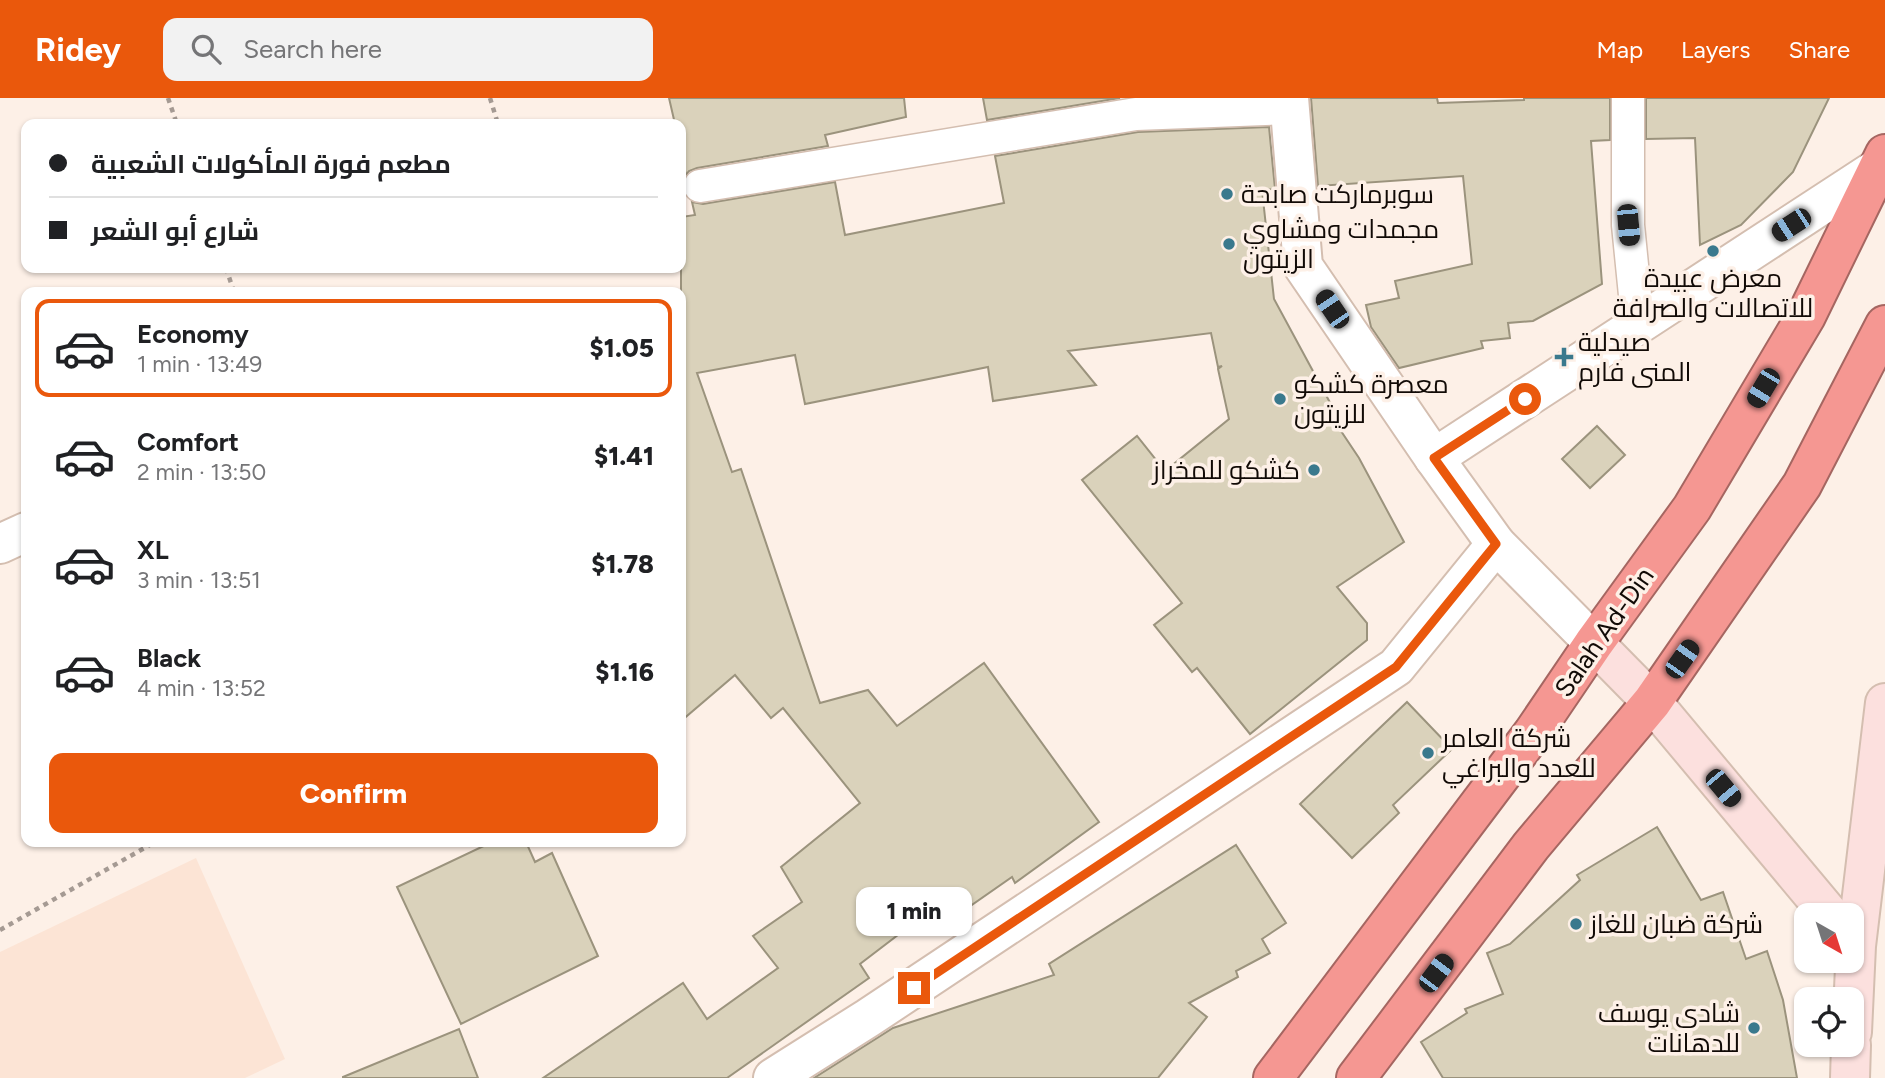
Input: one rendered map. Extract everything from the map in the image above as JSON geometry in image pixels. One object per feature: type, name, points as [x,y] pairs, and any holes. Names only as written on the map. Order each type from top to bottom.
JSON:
[{"type":"highway","name":"Salah Ad-Din","points":[[1273,1078],[1533,733],[1594,643],[1692,508],[1806,316],[1881,161]]},
{"type":"highway","points":[[1356,1078],[1531,846],[1652,702],[1802,485],[1885,325]]},
{"type":"main road","points":[[1594,643],[1652,702],[1820,903]]},
{"type":"main road","points":[[1859,903],[1885,703]]},
{"type":"main road","points":[[1850,1078],[1851,1057]]},
{"type":"street","points":[[1290,103],[1303,266],[1496,544],[1594,643]]},
{"type":"street","points":[[1434,458],[1638,326],[1881,161]]},
{"type":"street","points":[[0,544],[21,534]]},
{"type":"street","points":[[773,1078],[868,1018],[1396,667],[1496,544]]},
{"type":"lane","points":[[1628,98],[1628,225],[1638,326]]},
{"type":"lane","points":[[700,186],[1136,114],[1290,103]]},
{"type":"path","points":[[168,98],[175,119]]},
{"type":"path","points":[[490,98],[496,119]]},
{"type":"path","points":[[0,930],[146,847]]},
{"type":"shaded area","points":[[196,858],[285,1059],[245,1078],[0,1078],[0,952]]},
{"type":"building","points":[[669,98],[904,98],[906,117],[825,135],[828,146],[697,168],[686,175],[686,119],[674,119]]},
{"type":"building","points":[[983,98],[1120,98],[987,120]]},
{"type":"building","points":[[1311,98],[1437,98],[1438,103],[1524,98],[1610,98],[1610,140],[1591,141],[1602,284],[1533,321],[1508,323],[1510,338],[1481,341],[1483,348],[1399,368],[1371,327],[1366,305],[1399,298],[1395,281],[1472,264],[1463,176],[1318,186]]},
{"type":"building","points":[[1646,98],[1829,98],[1793,172],[1741,225],[1700,245],[1695,138],[1646,139]]},
{"type":"building","points":[[1269,127],[1275,189],[1262,190],[1274,299],[1334,410],[1329,413],[1359,458],[1404,542],[1337,587],[1367,623],[1367,640],[1250,734],[1197,668],[1192,672],[1154,625],[1182,603],[1082,480],[1137,436],[1165,471],[1229,419],[1218,369],[1222,366],[1218,367],[1211,333],[1068,351],[1096,385],[993,401],[988,367],[805,404],[795,355],[697,373],[732,472],[741,469],[820,703],[868,690],[897,726],[984,663],[1099,822],[1015,883],[1012,877],[943,925],[932,909],[860,964],[869,978],[727,1078],[543,1078],[683,983],[707,1019],[778,968],[753,936],[802,902],[781,867],[860,803],[783,708],[771,718],[735,675],[686,717],[686,287],[681,287],[681,273],[686,273],[686,216],[695,215],[692,202],[703,204],[835,182],[845,235],[1004,203],[995,156],[1138,132]]},
{"type":"building","points":[[1597,426],[1625,455],[1590,488],[1562,459]]},
{"type":"building","points":[[1407,702],[1452,749],[1393,805],[1399,813],[1352,858],[1300,804]]},
{"type":"building","points":[[1657,827],[1701,900],[1723,892],[1746,959],[1767,951],[1783,1000],[1797,1078],[1443,1078],[1421,1042],[1467,1013],[1465,1009],[1503,994],[1487,953],[1510,944],[1580,880],[1577,875]]},
{"type":"building","points":[[1236,845],[1286,923],[1262,939],[1270,953],[1236,971],[1238,977],[1189,1003],[1207,1017],[1158,1078],[814,1078],[893,1028],[1054,975],[1049,964]]},
{"type":"building","points":[[481,847],[528,847],[535,862],[552,853],[598,956],[461,1024],[397,887]]},
{"type":"building","points":[[459,1029],[478,1078],[343,1078],[343,1077]]},
{"type":"place","name":"سوبرماركت صابحة","points":[[1227,194]]},
{"type":"place","name":"مجمدات ومشاوي الزيتون","points":[[1229,244]]},
{"type":"place","name":"معرض عبيدة للاتصالات والصرافة","points":[[1713,251]]},
{"type":"place","name":"صيدلية المنى فارم","points":[[1564,357]]},
{"type":"place","name":"معصرة كشكو للزيتون","points":[[1280,399]]},
{"type":"place","name":"كشكو للمخراز","points":[[1314,470]]},
{"type":"place","name":"شركة العامر للعدد والبراغي","points":[[1428,753]]},
{"type":"place","name":"شركة ضبان للغاز","points":[[1576,924]]},
{"type":"place","name":"شادي يوسف للدهانات","points":[[1754,1028]]},
{"type":"route","points":[[914,988],[1396,667],[1496,544],[1434,458],[1525,399]]}]
